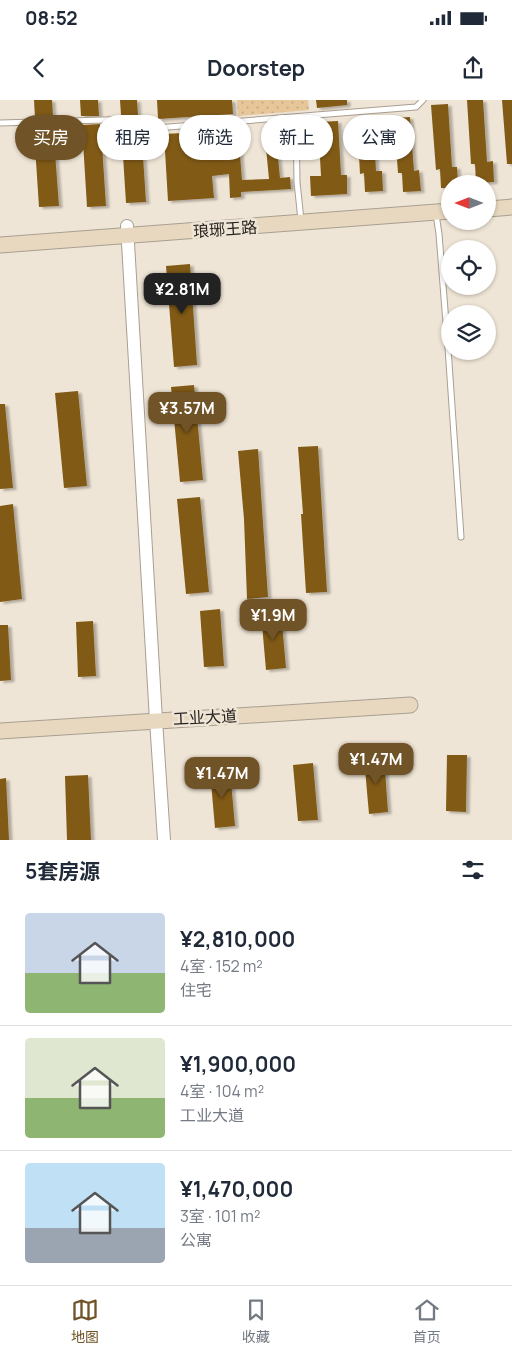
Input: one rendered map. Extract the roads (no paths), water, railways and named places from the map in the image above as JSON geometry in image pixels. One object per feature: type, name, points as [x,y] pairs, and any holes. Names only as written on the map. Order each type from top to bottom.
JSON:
[{"type":"main road","points":[[496,198],[512,197]]},
{"type":"main road","name":"琅琊王路","points":[[301,218],[441,203]]},
{"type":"main road","points":[[496,208],[512,207]]},
{"type":"main road","name":"琅琊王路","points":[[0,245],[127,231],[301,218],[441,212]]},
{"type":"main road","name":"琅琊王路","points":[[0,235],[127,231]]},
{"type":"main road","name":"工业大道","points":[[0,731],[410,705]]},
{"type":"street","points":[[127,231],[164,840]]},
{"type":"lane","points":[[320,115],[416,107],[423,100]]},
{"type":"lane","points":[[0,123],[138,119],[156,128],[261,120]]},
{"type":"lane","points":[[298,160],[301,218]]},
{"type":"lane","points":[[441,223],[439,234],[461,538]]}]
